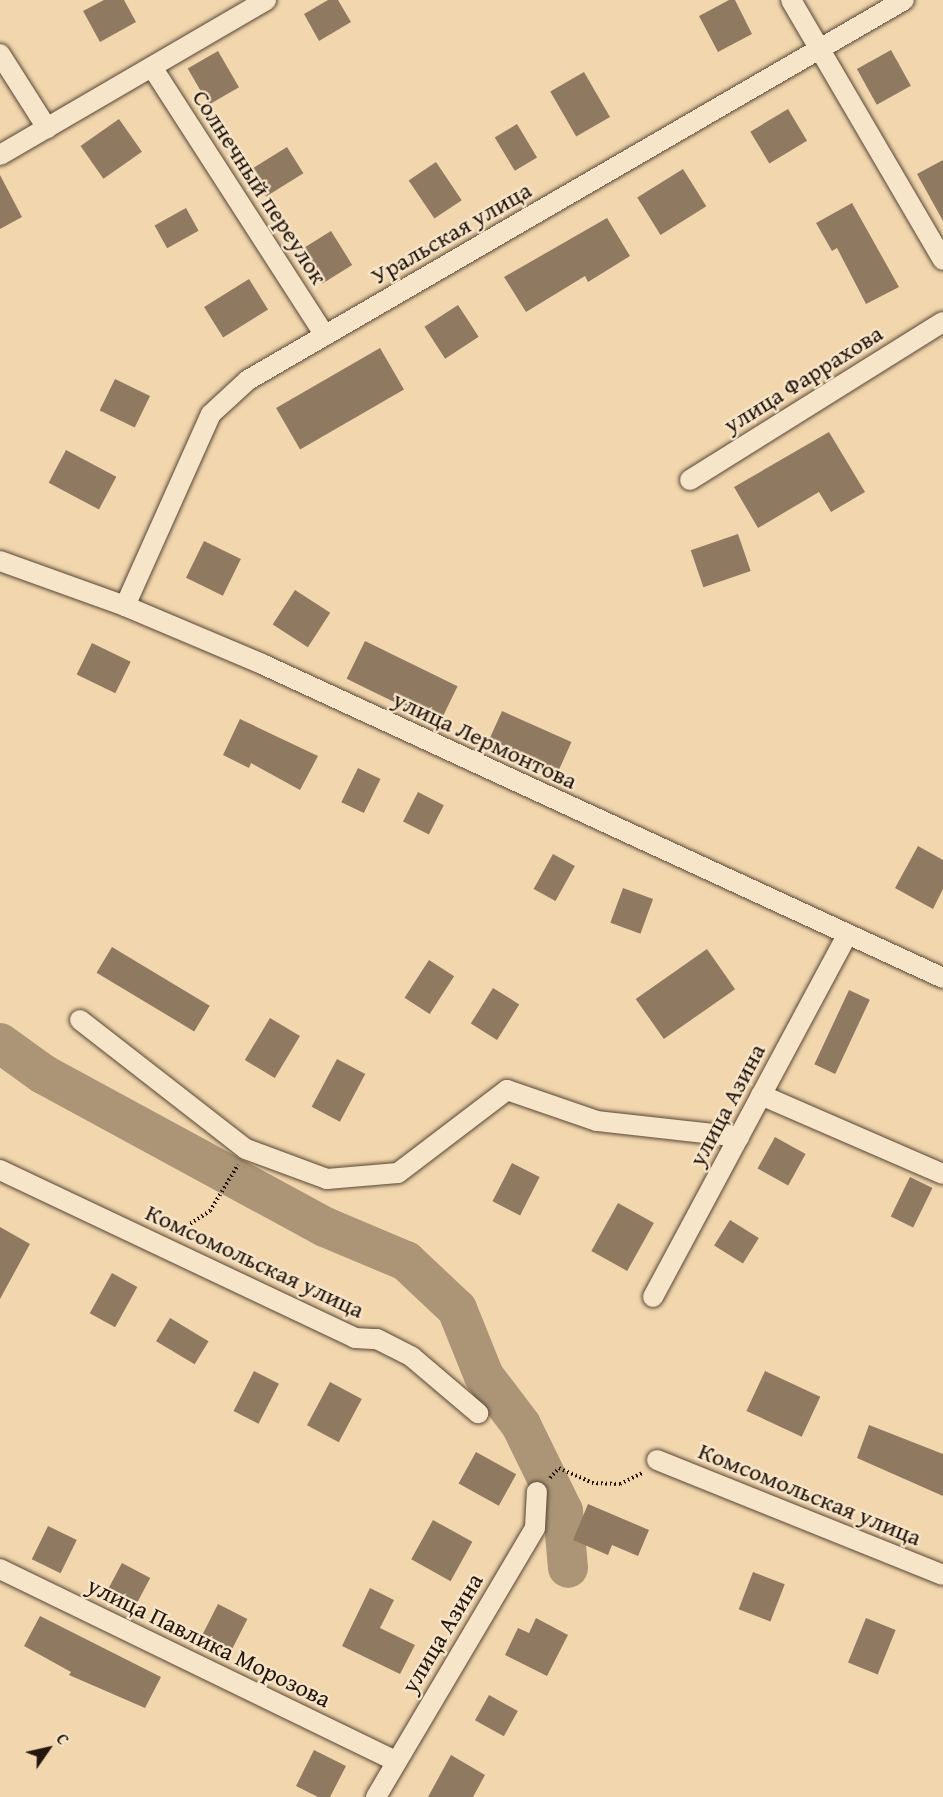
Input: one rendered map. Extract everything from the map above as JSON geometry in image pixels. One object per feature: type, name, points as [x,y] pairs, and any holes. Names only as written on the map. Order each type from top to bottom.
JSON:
[{"type":"street","points":[[0,155],[266,0]]},
{"type":"street","points":[[791,0],[943,260]]},
{"type":"street","name":"Уральская улица","points":[[125,606],[212,414],[248,380],[904,0]]},
{"type":"street","points":[[0,54],[47,128]]},
{"type":"street","name":"Солнечный переулок","points":[[152,67],[325,335]]},
{"type":"street","name":"улица Фаррахова","points":[[690,480],[943,322]]},
{"type":"street","name":"улица Лермонтова","points":[[0,561],[125,606],[262,664],[846,937],[943,978]]},
{"type":"street","name":"улица Азина","points":[[653,1297],[846,937]]},
{"type":"street","points":[[80,1020],[246,1149],[327,1179],[398,1173],[507,1090],[597,1121],[739,1137]]},
{"type":"street","points":[[761,1095],[943,1174]]},
{"type":"street","name":"Комсомольская улица","points":[[0,1170],[355,1338],[377,1339],[403,1352],[478,1413]]},
{"type":"street","name":"Комсомольская улица","points":[[657,1460],[943,1575]]},
{"type":"street","name":"улица Азина","points":[[376,1797],[535,1528],[537,1492]]},
{"type":"street","name":"улица Павлика Морозова","points":[[0,1569],[396,1761]]},
{"type":"path","points":[[158,1245],[210,1211],[222,1197],[237,1168]]},
{"type":"path","points":[[559,1468],[592,1482],[620,1484],[641,1475],[657,1460]]},
{"type":"building","points":[[104,0],[124,0],[136,22],[100,42],[83,11]]},
{"type":"building","points":[[328,0],[338,0],[351,22],[319,41],[304,14]]},
{"type":"building","points":[[729,0],[735,0],[752,34],[718,52],[699,16]]},
{"type":"building","points":[[891,50],[911,86],[877,105],[857,69]]},
{"type":"building","points":[[218,51],[239,87],[209,105],[188,68]]},
{"type":"building","points":[[584,72],[610,117],[576,137],[550,92]]},
{"type":"building","points":[[788,109],[807,141],[769,163],[750,132]]},
{"type":"building","points":[[119,119],[142,152],[103,179],[80,146]]},
{"type":"building","points":[[517,124],[537,157],[515,171],[495,137]]},
{"type":"building","points":[[287,147],[303,173],[266,197],[250,170]]},
{"type":"building","points":[[943,160],[943,221],[917,174]]},
{"type":"building","points":[[436,162],[462,200],[434,219],[409,180]]},
{"type":"building","points":[[683,169],[706,206],[661,235],[637,198]]},
{"type":"building","points":[[0,175],[22,217],[0,229]]},
{"type":"building","points":[[852,203],[899,287],[866,304],[837,248],[832,251],[816,223]]},
{"type":"building","points":[[186,208],[199,231],[167,248],[155,225]]},
{"type":"building","points":[[607,218],[630,256],[588,282],[585,276],[526,312],[504,277]]},
{"type":"building","points":[[331,231],[352,265],[323,283],[301,250]]},
{"type":"building","points":[[249,279],[268,310],[223,338],[204,307]]},
{"type":"building","points":[[458,305],[479,337],[445,359],[424,327]]},
{"type":"building","points":[[380,348],[404,390],[300,450],[276,408]]},
{"type":"building","points":[[115,379],[150,396],[135,428],[100,410]]},
{"type":"building","points":[[829,432],[865,492],[831,512],[819,492],[758,528],[734,487]]},
{"type":"building","points":[[66,450],[116,477],[99,509],[49,483]]},
{"type":"building","points":[[738,534],[751,571],[703,587],[691,550]]},
{"type":"building","points":[[204,541],[241,559],[223,596],[186,578]]},
{"type":"building","points":[[295,590],[330,613],[308,647],[273,624]]},
{"type":"building","points":[[365,641],[458,686],[439,724],[347,679]]},
{"type":"building","points":[[92,643],[131,662],[115,693],[77,674]]},
{"type":"building","points":[[502,711],[571,742],[559,770],[489,739]]},
{"type":"building","points":[[240,719],[318,756],[300,790],[251,763],[249,768],[223,755]]},
{"type":"building","points":[[358,768],[380,779],[364,813],[341,802]]},
{"type":"building","points":[[418,792],[444,805],[429,835],[403,821]]},
{"type":"building","points":[[918,846],[943,860],[943,889],[933,909],[895,888]]},
{"type":"building","points":[[553,854],[575,866],[555,901],[534,889]]},
{"type":"building","points":[[623,888],[653,899],[640,934],[610,923]]},
{"type":"building","points":[[112,947],[210,1006],[194,1031],[97,973]]},
{"type":"building","points":[[707,949],[735,989],[664,1039],[636,999]]},
{"type":"building","points":[[429,960],[454,976],[430,1014],[404,998]]},
{"type":"building","points":[[493,988],[519,1004],[497,1040],[471,1024]]},
{"type":"building","points":[[849,990],[870,1000],[835,1074],[814,1064]]},
{"type":"building","points":[[270,1018],[300,1036],[275,1078],[245,1060]]},
{"type":"building","points":[[337,1059],[365,1074],[340,1122],[312,1107]]},
{"type":"building","points":[[775,1137],[806,1154],[788,1185],[758,1168]]},
{"type":"building","points":[[512,1163],[540,1177],[520,1215],[492,1201]]},
{"type":"building","points":[[910,1177],[932,1188],[913,1228],[891,1217]]},
{"type":"building","points":[[618,1203],[654,1223],[627,1271],[591,1251]]},
{"type":"building","points":[[730,1220],[759,1238],[743,1263],[714,1245]]},
{"type":"building","points":[[0,1227],[30,1244],[0,1299]]},
{"type":"building","points":[[112,1273],[137,1287],[115,1327],[90,1313]]},
{"type":"building","points":[[170,1318],[209,1341],[195,1364],[156,1341]]},
{"type":"building","points":[[254,1371],[279,1384],[259,1424],[234,1411]]},
{"type":"building","points":[[765,1371],[820,1397],[802,1437],[746,1411]]},
{"type":"building","points":[[330,1382],[362,1399],[339,1442],[307,1425]]},
{"type":"building","points":[[869,1425],[943,1454],[943,1496],[857,1458]]},
{"type":"building","points":[[476,1452],[516,1474],[499,1506],[459,1483]]},
{"type":"building","points":[[588,1504],[649,1530],[638,1556],[612,1545],[608,1555],[573,1540]]},
{"type":"building","points":[[433,1520],[472,1542],[451,1581],[411,1559]]},
{"type":"building","points":[[48,1526],[77,1540],[61,1573],[32,1559]]},
{"type":"building","points":[[122,1563],[150,1578],[134,1608],[106,1593]]},
{"type":"building","points":[[753,1572],[785,1584],[770,1622],[739,1609]]},
{"type":"building","points":[[370,1588],[394,1600],[380,1628],[415,1645],[400,1674],[342,1646]]},
{"type":"building","points":[[218,1604],[247,1619],[227,1658],[198,1643]]},
{"type":"building","points":[[40,1616],[161,1677],[145,1708],[69,1675],[71,1672],[24,1646]]},
{"type":"building","points":[[536,1618],[568,1635],[547,1676],[505,1655],[518,1628],[529,1633]]},
{"type":"building","points":[[866,1618],[896,1630],[878,1674],[848,1663]]},
{"type":"building","points":[[489,1695],[518,1711],[504,1736],[475,1720]]},
{"type":"building","points":[[314,1750],[346,1766],[330,1797],[318,1797],[296,1786]]},
{"type":"building","points":[[451,1755],[485,1775],[473,1797],[428,1797]]},
{"type":"waterway","points":[[0,1043],[43,1074],[325,1227],[406,1261],[457,1309],[484,1376],[521,1425],[563,1511],[568,1568]]}]
